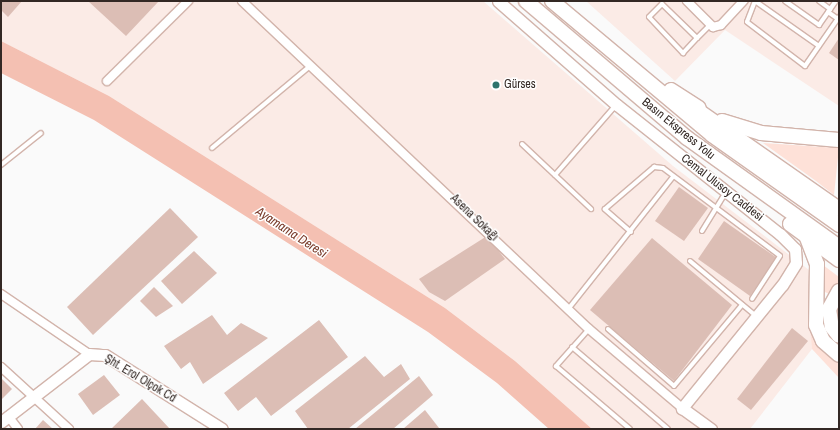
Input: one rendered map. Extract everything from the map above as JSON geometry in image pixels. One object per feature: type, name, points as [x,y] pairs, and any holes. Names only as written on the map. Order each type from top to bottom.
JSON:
[{"type":"highway","name":"Basın Ekspress Yolu","points":[[526,1],[687,138],[839,247]]},
{"type":"highway","name":"Basın Ekspress Yolu","points":[[552,1],[712,135],[839,225]]},
{"type":"highway","points":[[610,51],[720,120],[745,130],[839,140]]},
{"type":"highway","points":[[671,90],[839,209]]},
{"type":"highway","points":[[687,138],[720,172],[807,238],[839,260]]},
{"type":"highway","points":[[807,238],[817,264],[816,325],[823,341],[839,356]]},
{"type":"highway","points":[[839,291],[829,309],[832,326],[839,336]]},
{"type":"main road","name":"Cemal Ulusoy Caddesi","points":[[498,1],[617,105],[780,234],[796,256],[782,285],[682,408]]},
{"type":"main road","name":"Şht. Erol Olçok Cd","points":[[4,419],[90,354],[105,355],[222,429]]},
{"type":"main road","name":"Asena Sokağı","points":[[682,408],[711,429]]},
{"type":"street","points":[[107,82],[188,1]]},
{"type":"street","name":"Asena Sokağı","points":[[242,1],[569,308],[588,329],[682,408]]},
{"type":"street","points":[[687,1],[709,26],[721,26],[743,1]]},
{"type":"street","points":[[1,294],[90,354]]},
{"type":"street","points":[[1,367],[32,398],[69,429]]},
{"type":"street","points":[[4,419],[18,429]]},
{"type":"lane","points":[[819,1],[838,18],[819,46],[805,66],[747,22],[755,1],[819,46]]},
{"type":"lane","points":[[785,1],[819,25],[836,1]]},
{"type":"lane","points":[[697,38],[662,4],[649,17],[683,53],[709,26]]},
{"type":"lane","points":[[212,148],[310,66]]},
{"type":"lane","points":[[555,175],[617,105]]},
{"type":"lane","points":[[1,165],[41,133]]},
{"type":"lane","points":[[522,144],[591,209]]},
{"type":"lane","points":[[631,232],[606,214],[606,207],[654,168],[663,168],[717,207],[780,256],[752,299]]},
{"type":"lane","points":[[569,308],[674,177]]},
{"type":"lane","points":[[702,231],[726,192]]},
{"type":"lane","points":[[690,261],[756,316]]},
{"type":"lane","points":[[608,329],[674,386],[742,305]]},
{"type":"lane","points":[[588,329],[556,366],[630,429]]},
{"type":"lane","points":[[572,347],[668,429]]},
{"type":"shaded area","points":[[1,1],[483,1],[673,166],[809,270],[812,349],[750,429],[592,429],[515,361],[445,308],[109,96],[1,41]]},
{"type":"shaded area","points":[[586,1],[839,1],[839,106],[725,30],[675,81]]},
{"type":"shaded area","points":[[763,143],[839,148],[834,195],[816,181]]},
{"type":"shaded area","points":[[823,265],[839,277],[839,284],[829,294],[821,290]]},
{"type":"shaded area","points":[[809,317],[813,332],[839,357],[839,378],[812,349]]},
{"type":"water","name":"Ayamama Deresi","points":[[1,41],[109,96],[445,308],[515,361],[592,429],[549,429],[497,383],[428,332],[94,120],[1,73]]},
{"type":"building","points":[[1,1],[22,1],[8,17],[1,10]]},
{"type":"building","points":[[88,1],[159,1],[126,36]]},
{"type":"building","points":[[839,38],[839,60],[829,53]]},
{"type":"building","points":[[679,187],[708,208],[684,241],[655,221]]},
{"type":"building","points":[[170,208],[198,237],[93,335],[67,307]]},
{"type":"building","points":[[724,221],[777,258],[750,296],[698,259]]},
{"type":"building","points":[[487,236],[505,259],[445,301],[429,292],[419,279]]},
{"type":"building","points":[[652,238],[732,305],[674,381],[590,310]]},
{"type":"building","points":[[194,251],[217,273],[182,304],[161,281]]},
{"type":"building","points":[[154,287],[173,306],[156,317],[140,301]]},
{"type":"building","points":[[212,315],[227,335],[241,323],[268,338],[203,384],[190,362],[181,369],[164,346]]},
{"type":"building","points":[[319,320],[348,357],[271,416],[256,397],[238,411],[224,393]]},
{"type":"building","points":[[792,328],[808,341],[751,410],[737,399]]},
{"type":"building","points":[[365,356],[384,377],[401,364],[410,379],[348,429],[308,429],[295,411]]},
{"type":"building","points":[[104,375],[120,395],[93,415],[78,394]]},
{"type":"building","points":[[419,376],[433,395],[393,429],[355,429]]},
{"type":"building","points":[[1,378],[12,389],[1,400]]},
{"type":"building","points":[[142,399],[170,429],[111,429]]},
{"type":"building","points":[[425,410],[439,428],[403,429]]},
{"type":"building","points":[[43,420],[53,429],[35,429]]},
{"type":"place","name":"Gürses","points":[[496,85]]}]
